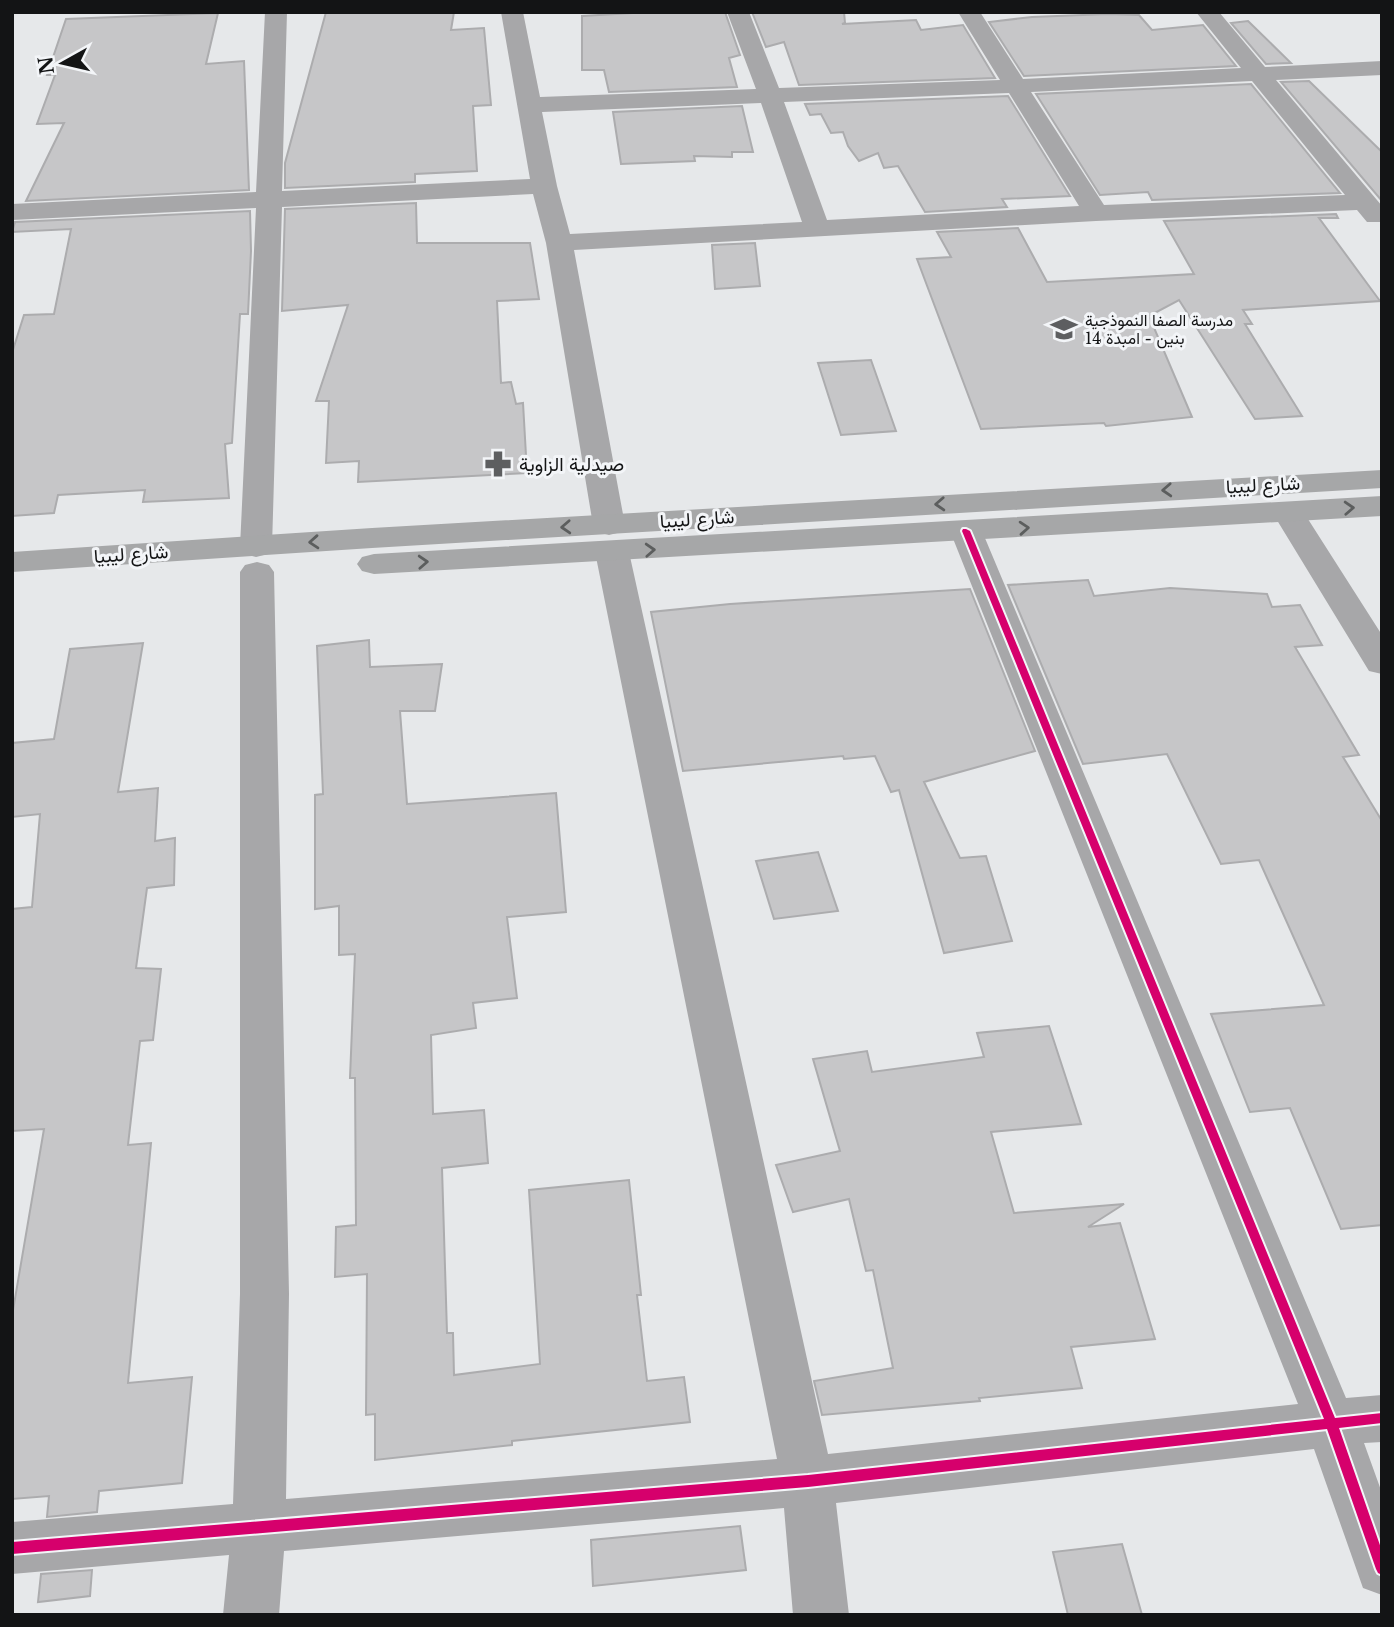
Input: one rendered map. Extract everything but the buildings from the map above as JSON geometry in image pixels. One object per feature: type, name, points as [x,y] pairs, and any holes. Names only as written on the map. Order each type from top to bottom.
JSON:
[{"type":"main road","name":"شارع ليبيا","points":[[611,538],[966,531],[1382,479]]},
{"type":"main road","name":"شارع ليبيا","points":[[12,589],[257,559],[372,551],[1221,501],[1288,512],[1382,506]]},
{"type":"main road","name":"شارع ليبيا","points":[[12,562],[257,559]]},
{"type":"street","points":[[251,1615],[260,1526],[265,1248],[256,765],[257,559],[276,12]]},
{"type":"street","points":[[512,12],[544,187],[559,243],[611,538],[808,1481],[821,1615]]},
{"type":"street","points":[[738,12],[771,95],[817,228]]},
{"type":"street","points":[[969,12],[1096,214]]},
{"type":"street","points":[[1207,12],[1382,223]]},
{"type":"street","points":[[528,105],[1016,86],[1382,68]]},
{"type":"street","points":[[559,243],[1096,214],[1357,192],[1382,180]]},
{"type":"street","points":[[12,212],[544,187]]},
{"type":"street","points":[[1288,512],[1382,663]]},
{"type":"street","points":[[966,531],[1331,1423],[1382,1569]]},
{"type":"street","points":[[12,1548],[808,1481],[1382,1418]]},
{"type":"cycle path","points":[[966,531],[1331,1423],[1382,1569]]},
{"type":"cycle path","points":[[12,1548],[808,1481],[1382,1418]]},
{"type":"place","name":"مدرسة الصفا النموذجية بنين - امبدة 14","points":[[1064,329]]},
{"type":"place","name":"صيدلية الزاوية","points":[[498,464]]}]
